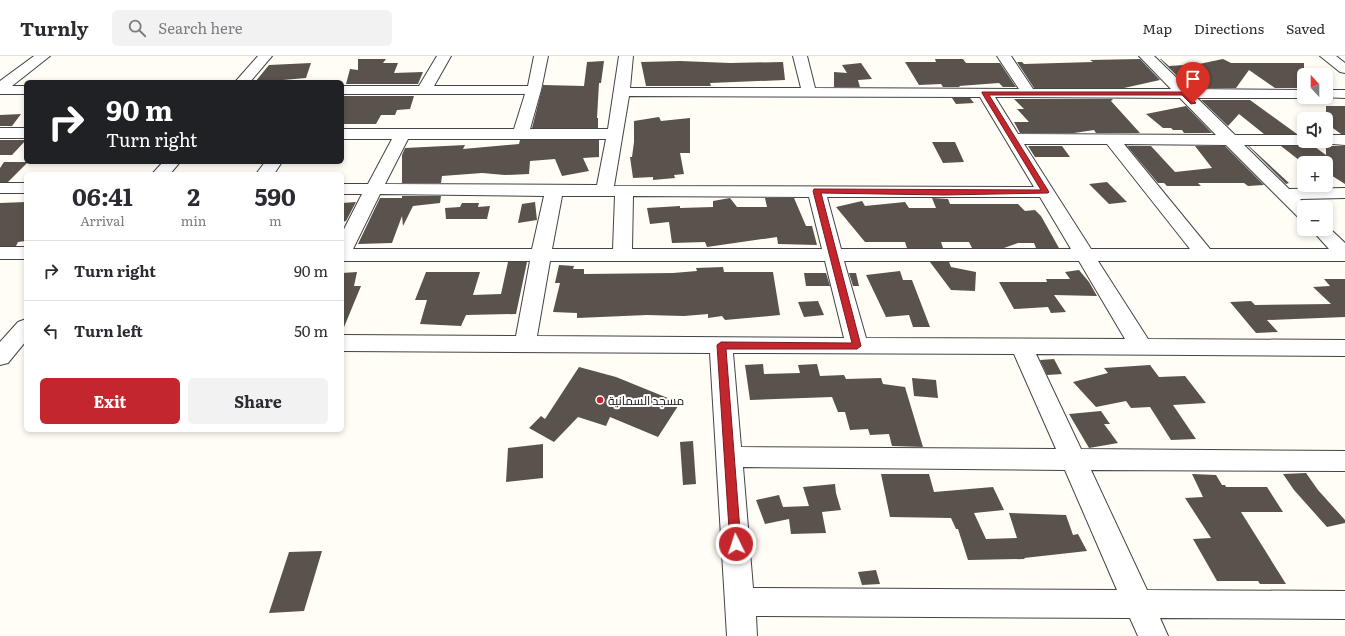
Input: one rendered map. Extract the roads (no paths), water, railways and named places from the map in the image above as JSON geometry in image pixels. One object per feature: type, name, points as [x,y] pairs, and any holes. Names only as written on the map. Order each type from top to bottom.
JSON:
[{"type":"street","points":[[0,89],[43,56]]},
{"type":"street","points":[[244,80],[265,56]]},
{"type":"street","points":[[424,90],[444,56]]},
{"type":"street","points":[[520,135],[534,90],[540,56]]},
{"type":"street","points":[[605,190],[622,92],[626,56]]},
{"type":"street","points":[[800,56],[809,92]]},
{"type":"street","points":[[1004,56],[1029,93]]},
{"type":"street","points":[[1146,56],[1297,207]]},
{"type":"street","points":[[1327,56],[1345,69]]},
{"type":"street","points":[[0,89],[24,90]]},
{"type":"street","points":[[344,90],[534,90]]},
{"type":"street","points":[[622,92],[1297,94]]},
{"type":"street","points":[[985,93],[1142,348]]},
{"type":"street","points":[[1333,94],[1345,94]]},
{"type":"street","points":[[0,133],[24,133]]},
{"type":"street","points":[[344,134],[615,134]]},
{"type":"street","points":[[344,247],[402,134]]},
{"type":"street","points":[[1013,139],[1297,140]]},
{"type":"street","points":[[1112,140],[1205,255]]},
{"type":"street","points":[[1333,140],[1345,140]]},
{"type":"street","points":[[163,172],[170,164]]},
{"type":"street","points":[[0,188],[24,188]]},
{"type":"street","points":[[344,189],[944,193],[1046,192]]},
{"type":"street","points":[[525,344],[554,190]]},
{"type":"street","points":[[622,254],[624,190]]},
{"type":"street","points":[[816,191],[857,346]]},
{"type":"street","points":[[1284,194],[1345,194]]},
{"type":"street","points":[[1327,236],[1345,255]]},
{"type":"street","points":[[0,253],[24,253]]},
{"type":"street","points":[[344,255],[1345,255]]},
{"type":"street","points":[[344,343],[1345,348]]},
{"type":"street","points":[[721,345],[742,636]]},
{"type":"street","points":[[1022,347],[1153,636]]},
{"type":"street","points":[[729,457],[1345,461]]},
{"type":"street","points":[[740,602],[1345,605]]},
{"type":"place","name":"مسجد السمانية","points":[[600,400]]}]
